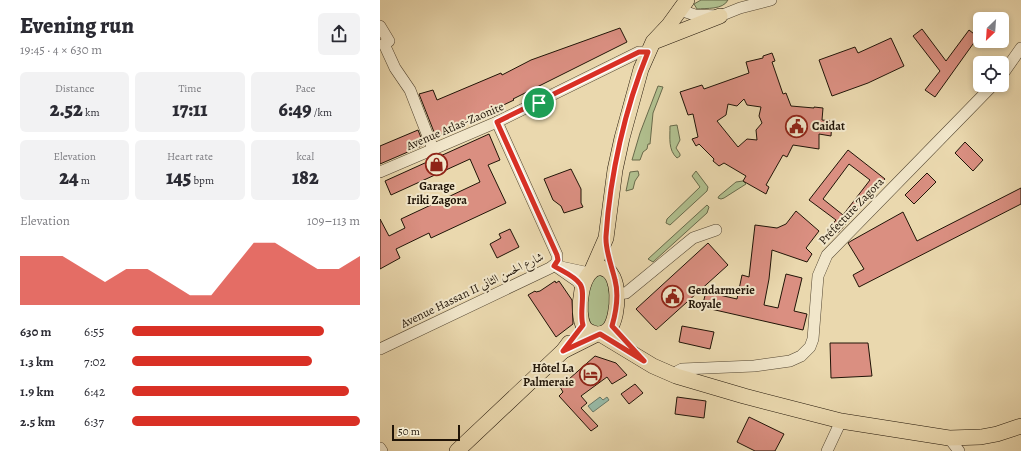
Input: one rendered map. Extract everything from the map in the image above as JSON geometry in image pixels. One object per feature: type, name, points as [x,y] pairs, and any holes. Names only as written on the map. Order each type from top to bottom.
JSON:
[{"type":"main road","points":[[684,5],[650,47],[636,82],[615,170],[606,238],[591,271],[584,281],[583,325],[588,331],[603,331],[644,361],[676,376],[744,396],[841,421],[948,438],[981,437],[997,434],[1021,426]]},
{"type":"main road","points":[[650,47],[720,16]]},
{"type":"main road","points":[[606,238],[612,274]]},
{"type":"main road","points":[[563,351],[603,331],[617,294],[616,281],[607,269],[602,268],[591,271]]},
{"type":"main road","points":[[457,451],[563,351],[583,325]]},
{"type":"street","points":[[684,5],[695,15],[720,16],[739,4],[771,0]]},
{"type":"street","points":[[380,26],[389,41],[384,44],[395,68],[410,90],[433,150]]},
{"type":"street","name":"Avenue Atlas-Zaonite","points":[[380,172],[497,122],[650,47]]},
{"type":"street","points":[[1009,65],[1021,48]]},
{"type":"street","name":"Préfecture Zagora","points":[[676,376],[682,369],[754,366],[790,361],[806,352],[813,339],[815,330],[818,276],[827,255],[986,92]]},
{"type":"street","points":[[497,122],[557,255],[558,260],[554,266]]},
{"type":"street","points":[[617,294],[626,293],[693,238],[716,230]]},
{"type":"street","points":[[554,266],[591,271]]},
{"type":"street","points":[[554,266],[577,281],[583,289]]},
{"type":"street","name":"Avenue Hassan II شارع الحسن الثاني","points":[[380,349],[554,266]]},
{"type":"street","points":[[827,451],[841,421]]},
{"type":"street","points":[[948,438],[959,451]]},
{"type":"shaded area","points":[[701,0],[728,0],[726,3],[718,7],[697,9],[694,4]]},
{"type":"shaded area","points":[[658,86],[663,87],[653,113],[650,144],[648,144],[647,149],[643,152],[640,160],[632,160],[640,133]]},
{"type":"shaded area","points":[[677,125],[680,140],[676,148],[680,156],[677,158],[672,151],[670,144],[670,126]]},
{"type":"shaded area","points":[[638,171],[639,175],[635,181],[633,189],[626,191],[630,172]]},
{"type":"shaded area","points":[[696,171],[708,187],[707,191],[670,225],[666,223],[667,219],[700,187],[692,176]]},
{"type":"shaded area","points":[[743,181],[746,184],[724,198],[718,198],[736,182]]},
{"type":"shaded area","points":[[707,205],[709,207],[707,213],[653,262],[648,259]]},
{"type":"shaded area","points":[[599,275],[607,278],[611,303],[605,326],[594,328],[588,317],[587,299],[591,280]]},
{"type":"shaded area","points":[[600,397],[603,400],[607,397],[609,400],[593,412],[588,406]]},
{"type":"building","points":[[620,28],[627,42],[513,99],[514,100],[436,137],[419,94],[433,90],[437,100],[501,73],[502,75],[531,60]]},
{"type":"building","points":[[922,29],[946,61],[969,30],[973,33],[973,44],[935,97],[925,90],[940,71],[913,36]]},
{"type":"building","points":[[891,38],[904,66],[868,83],[832,96],[819,60],[855,47],[858,53]]},
{"type":"building","name":"Caidat","points":[[772,53],[775,61],[772,62],[783,94],[786,93],[791,106],[823,108],[822,120],[832,121],[831,136],[819,134],[819,149],[793,145],[787,157],[783,155],[766,185],[769,187],[766,194],[743,181],[746,176],[724,163],[719,166],[699,144],[696,146],[692,139],[698,137],[693,114],[688,115],[680,92],[702,85],[704,89],[749,73],[746,62],[763,58],[763,56]],"holes":[[[744,99],[747,105],[761,107],[759,116],[762,123],[756,130],[757,140],[747,139],[738,147],[717,121],[726,115],[728,104],[737,106]]]},
{"type":"building","points":[[418,130],[424,145],[380,164],[380,146]]},
{"type":"building","points":[[489,134],[500,160],[488,165],[506,203],[431,238],[429,233],[396,249],[400,258],[380,269],[380,219],[389,236],[405,228],[401,219],[480,182],[470,159],[391,195],[385,181]]},
{"type":"building","points":[[965,142],[983,160],[973,171],[955,153]]},
{"type":"building","points":[[848,150],[885,179],[838,233],[830,227],[836,220],[809,200]],"holes":[[[849,164],[870,180],[843,215],[823,199]]]},
{"type":"building","points":[[571,169],[581,189],[581,203],[583,207],[564,213],[561,206],[553,200],[544,179]]},
{"type":"building","points":[[927,173],[936,182],[914,204],[905,195]]},
{"type":"building","points":[[1021,188],[1021,204],[859,287],[853,275],[864,269],[848,243],[851,241],[903,212],[917,241]]},
{"type":"building","points":[[796,211],[819,231],[806,248],[812,254],[807,262],[772,250],[769,279],[764,305],[778,308],[786,274],[802,278],[794,311],[807,314],[803,330],[702,307],[706,292],[737,299],[742,275],[749,277],[755,225],[777,228],[786,224]]},
{"type":"building","points":[[510,229],[519,247],[497,258],[490,244],[501,238],[499,234]]},
{"type":"building","points":[[708,243],[728,265],[656,330],[636,309]]},
{"type":"building","points":[[555,281],[556,283],[559,281],[572,300],[573,324],[556,337],[528,295],[535,291],[540,291]]},
{"type":"building","points":[[682,326],[714,332],[710,349],[679,342]]},
{"type":"building","points":[[830,343],[868,343],[872,376],[831,378]]},
{"type":"building","points":[[595,356],[616,363],[627,375],[612,384],[607,377],[581,396],[587,403],[581,408],[598,426],[591,431],[559,396],[563,392],[560,387]]},
{"type":"building","points":[[635,384],[643,393],[629,404],[621,394]]},
{"type":"building","points":[[677,397],[706,401],[704,418],[675,414]]},
{"type":"building","points":[[749,417],[784,434],[775,451],[755,451],[737,442]]},
{"type":"place","name":"Caidat","points":[[796,126]]},
{"type":"place","name":"Garage Iriki Zagora","points":[[437,165]]},
{"type":"place","name":"Gendarmerie Royale","points":[[672,297]]},
{"type":"place","name":"Hôtel La Palmeraie","points":[[590,375]]},
{"type":"route","points":[[639,52],[648,52],[636,82],[622,138],[615,170],[606,238],[612,274],[616,281],[617,294],[612,326],[644,361],[600,334],[597,334],[563,351],[583,325],[581,305],[583,289],[577,281],[554,266],[558,260],[557,255],[520,170],[497,122],[539,103],[639,52]]}]
